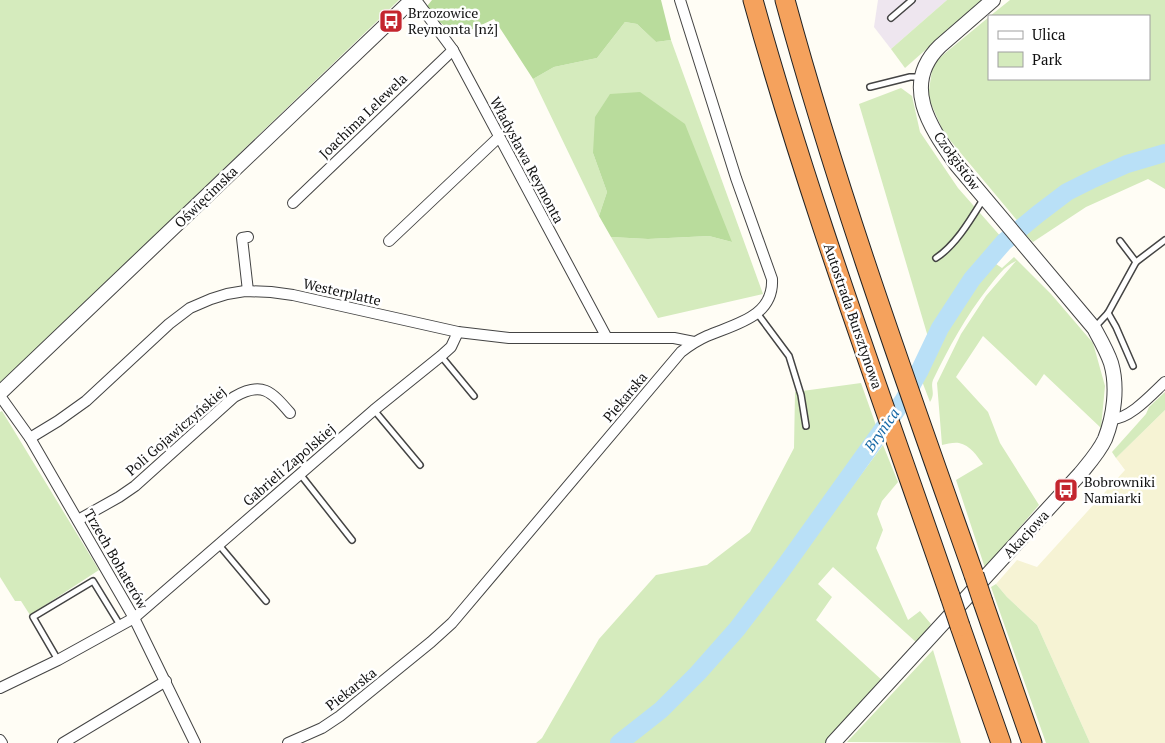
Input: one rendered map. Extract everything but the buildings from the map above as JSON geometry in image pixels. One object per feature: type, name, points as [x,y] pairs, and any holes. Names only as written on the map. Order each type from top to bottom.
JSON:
[{"type":"highway","name":"Autostrada Bursztynowa","points":[[753,0],[785,112],[826,237],[1001,743]]},
{"type":"highway","points":[[785,0],[820,123],[880,304],[1032,743]]},
{"type":"street","name":"Władysława Reymonta","points":[[414,0],[453,50],[607,338]]},
{"type":"street","name":"Oświęcimska","points":[[0,394],[414,0]]},
{"type":"street","name":"Piekarska","points":[[288,743],[322,728],[340,716],[452,623],[681,352],[694,342],[739,323],[757,313],[770,298],[772,279],[736,178],[680,0]]},
{"type":"street","name":"Czołgistów","points":[[993,0],[933,52],[921,77],[922,99],[929,121],[956,164],[1027,248]]},
{"type":"street","name":"Joachima Lelewela","points":[[293,203],[453,50]]},
{"type":"street","points":[[389,241],[499,137]]},
{"type":"street","points":[[248,237],[242,238],[248,291]]},
{"type":"street","name":"Akacjowa","points":[[833,743],[1080,474],[1094,457],[1104,440],[1112,419],[1114,378],[1104,348],[1094,328],[1027,248]]},
{"type":"street","name":"Westerplatte","points":[[30,438],[86,401],[168,324],[190,308],[227,294],[248,291],[293,295],[458,332],[509,338],[674,338],[694,342]]},
{"type":"street","name":"Gabrieli Zapolskiej","points":[[0,688],[58,660],[134,618],[374,410],[441,356],[451,347],[458,332]]},
{"type":"street","points":[[1112,419],[1117,419],[1135,409],[1165,382]]},
{"type":"street","name":"Poli Gojawiczyńskiej","points":[[78,520],[135,486],[234,397],[242,392],[250,389],[265,390],[272,394],[290,413]]},
{"type":"street","name":"Trzech Bohaterów","points":[[0,394],[30,438],[134,618],[195,743]]},
{"type":"street","points":[[63,743],[166,682]]},
{"type":"lane","points":[[891,18],[912,0]]},
{"type":"lane","points":[[870,87],[910,76],[921,77]]},
{"type":"lane","points":[[936,258],[947,250],[970,221],[984,198]]},
{"type":"lane","points":[[1094,328],[1108,313],[1136,262],[1165,240]]},
{"type":"lane","points":[[1120,241],[1136,262]]},
{"type":"lane","points":[[757,313],[789,356],[801,395],[806,426]]},
{"type":"lane","points":[[1108,313],[1133,366]]},
{"type":"lane","points":[[441,356],[474,396]]},
{"type":"lane","points":[[374,410],[420,465]]},
{"type":"lane","points":[[300,474],[352,540]]},
{"type":"lane","points":[[218,544],[266,601]]},
{"type":"lane","points":[[58,660],[33,617],[93,581],[120,625]]},
{"type":"shaded area","points":[[878,0],[947,0],[891,49],[874,27]]},
{"type":"shaded area","points":[[1165,410],[1165,743],[1090,743],[1037,625],[996,584],[1017,560],[1037,567],[1125,470],[1116,458]]},
{"type":"green space","points":[[0,0],[399,0],[188,203],[56,334],[0,383]]},
{"type":"green space","points":[[432,0],[661,0],[671,40],[656,42],[637,24],[625,22],[597,58],[554,67],[533,79],[494,19],[458,36],[424,10]]},
{"type":"green space","points":[[947,0],[982,0],[905,68],[891,49]]},
{"type":"green space","points":[[1010,0],[1165,0],[1165,148],[1110,166],[1065,189],[1020,224],[944,133],[928,97],[932,70],[938,59],[988,18],[988,80],[1150,80],[1150,15],[991,15]]},
{"type":"green space","points":[[625,22],[637,24],[656,42],[671,40],[763,294],[658,318],[611,237],[648,239],[709,236],[732,242],[593,153],[607,192],[599,216],[533,79],[554,67],[597,58]]},
{"type":"green space","points":[[901,88],[912,96],[920,132],[958,188],[1002,238],[979,261],[952,298],[928,337],[859,104]]},
{"type":"green space","points":[[640,92],[685,124],[732,242],[709,236],[648,239],[611,237],[599,216],[607,192],[593,153],[595,117],[610,94]]},
{"type":"green space","points":[[1165,158],[1165,189],[1148,179],[1086,207],[1033,242],[1024,233],[1091,185],[1127,169]]},
{"type":"green space","points":[[1014,257],[1051,294],[1093,343],[1105,386],[1101,428],[1044,374],[1036,386],[983,336],[956,377],[988,412],[1000,443],[1039,505],[985,568],[956,480],[983,464],[973,451],[963,444],[942,445],[937,383],[961,334],[986,296],[1016,261],[997,276],[965,321],[933,380],[933,396],[930,402],[920,376],[944,331],[969,292],[993,262],[1002,268]]},
{"type":"green space","points":[[861,383],[878,431],[729,631],[676,688],[611,743],[536,743],[542,738],[599,639],[656,575],[707,565],[750,532],[794,448],[795,392]]},
{"type":"green space","points":[[1165,392],[1165,410],[1116,458],[1112,452],[1146,414],[1149,407]]},
{"type":"green space","points":[[2,411],[99,570],[30,615],[21,601],[15,601],[0,577],[0,412]]},
{"type":"green space","points":[[883,445],[898,482],[882,501],[877,514],[883,530],[876,548],[908,620],[920,611],[931,624],[917,643],[833,567],[818,584],[832,597],[816,620],[884,682],[827,743],[625,743],[661,713],[707,670],[743,629]]},
{"type":"green space","points":[[996,584],[1037,625],[1090,743],[1046,743],[991,587]]},
{"type":"green space","points":[[933,650],[961,743],[847,742]]},
{"type":"waterway","name":"Brynica","points":[[619,743],[661,710],[698,673],[737,629],[782,570],[903,401],[940,328],[972,279],[1004,242],[1067,192],[1127,164],[1165,153]]},
{"type":"place","name":"Brzozowice Reymonta [nż]","points":[[391,21]]},
{"type":"place","name":"Bobrowniki Namiarki","points":[[1066,490]]}]
